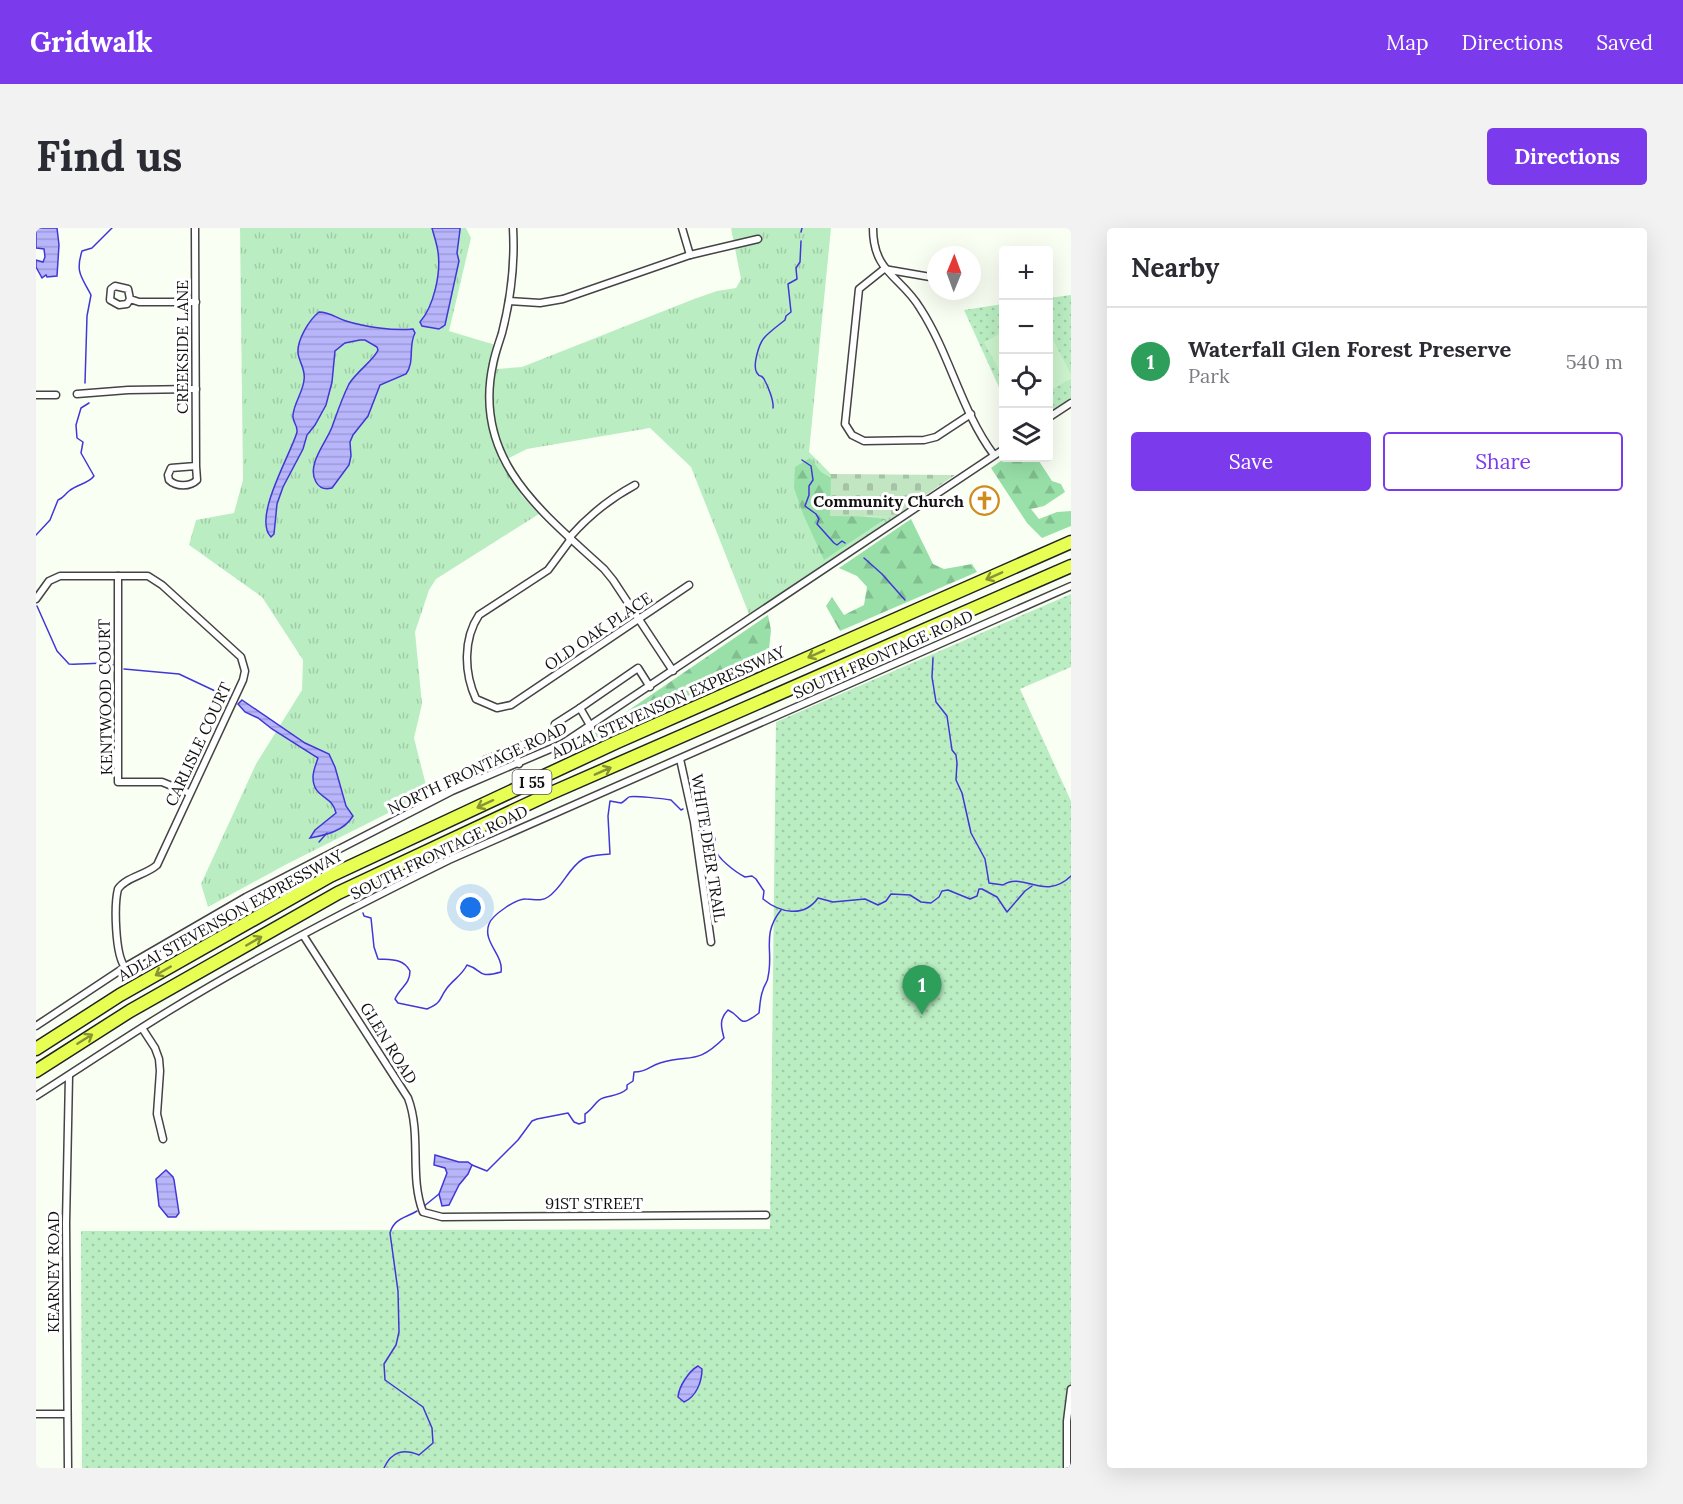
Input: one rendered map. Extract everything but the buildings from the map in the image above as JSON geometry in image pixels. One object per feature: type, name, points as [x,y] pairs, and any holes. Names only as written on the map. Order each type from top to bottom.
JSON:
[{"type":"highway","name":"ADLAI STEVENSON EXPRESSWAY","points":[[36,1048],[120,995],[330,876],[617,742],[1071,542]]},
{"type":"highway","name":"ADLAI STEVENSON EXPRESSWAY","points":[[36,1071],[130,1011],[338,892],[549,794],[1071,566]]},
{"type":"street","name":"CREEKSIDE LANE","points":[[195,228],[196,466]]},
{"type":"street","points":[[513,228],[514,261],[509,301],[490,380],[489,405],[495,440],[518,484],[534,504],[604,569],[674,671]]},
{"type":"street","points":[[682,228],[690,255]]},
{"type":"street","points":[[873,228],[876,248],[884,269],[920,308],[984,441],[994,455]]},
{"type":"street","points":[[509,301],[540,303],[564,299],[690,255],[758,238]]},
{"type":"street","points":[[927,276],[884,269],[861,285],[857,293],[845,417],[848,430],[857,439],[864,441],[924,440],[936,437],[971,414]]},
{"type":"street","points":[[130,298],[139,302],[196,302]]},
{"type":"street","points":[[77,394],[128,390],[196,389]]},
{"type":"street","points":[[36,395],[56,395]]},
{"type":"street","points":[[1053,415],[1071,403]]},
{"type":"street","name":"NORTH FRONTAGE ROAD","points":[[36,1026],[125,967],[246,897],[452,791],[519,764],[562,744],[591,727],[999,452]]},
{"type":"street","points":[[196,466],[198,475],[194,483],[176,485],[170,480],[168,475],[171,468],[196,466]]},
{"type":"street","name":"OLD OAK PLACE","points":[[635,485],[593,512],[570,538],[548,570],[479,615],[470,629],[467,641],[468,679],[476,699],[497,708],[511,705],[689,585]]},
{"type":"street","points":[[36,599],[49,581],[60,576],[118,576]]},
{"type":"street","name":"KENTWOOD COURT","points":[[118,576],[118,782],[162,782],[189,794]]},
{"type":"street","name":"CARLISLE COURT","points":[[118,576],[148,576],[156,580],[241,657],[245,666],[243,680],[157,865],[152,870],[122,884],[118,889],[117,947],[120,962],[125,967]]},
{"type":"street","name":"SOUTH FRONTAGE ROAD","points":[[36,1096],[202,991],[303,935],[449,860],[1071,586]]},
{"type":"street","points":[[555,724],[638,668],[650,687]]},
{"type":"street","points":[[580,708],[591,727]]},
{"type":"street","points":[[485,760],[543,736]]},
{"type":"street","points":[[513,749],[519,764]]},
{"type":"street","name":"WHITE DEER TRAIL","points":[[680,759],[694,822],[711,942]]},
{"type":"street","name":"GLEN ROAD","points":[[303,935],[408,1098],[415,1127],[416,1194],[423,1212]]},
{"type":"street","points":[[142,1028],[159,1059],[157,1114],[163,1139]]},
{"type":"street","name":"KEARNEY ROAD","points":[[68,1468],[66,1223],[69,1076]]},
{"type":"street","name":"91ST STREET","points":[[423,1212],[442,1217],[766,1215]]},
{"type":"street","points":[[1067,1468],[1067,1421],[1071,1389]]},
{"type":"street","points":[[36,1414],[67,1414]]},
{"type":"green space","points":[[240,228],[466,228],[471,238],[449,331],[502,347],[497,369],[522,367],[694,299],[717,291],[736,288],[741,279],[731,228],[831,228],[809,452],[831,474],[831,516],[894,517],[749,614],[691,467],[650,428],[527,449],[501,462],[522,496],[539,514],[436,579],[429,590],[415,632],[422,704],[414,738],[428,793],[285,865],[208,907],[201,884],[256,764],[302,690],[303,660],[262,597],[189,545],[196,520],[234,513],[243,480]]},
{"type":"green space","points":[[1071,295],[1071,398],[1053,409],[1053,300],[1053,297]]},
{"type":"green space","points":[[999,305],[999,387],[964,310]]},
{"type":"green space","points":[[999,334],[999,370],[984,342]]},
{"type":"green space","points":[[1053,340],[1071,374],[1071,379],[1053,389]]},
{"type":"green space","points":[[810,458],[821,472],[833,479],[834,513],[885,519],[824,560],[794,488],[795,467]]},
{"type":"green space","points":[[999,462],[1040,462],[1052,481],[1061,484],[1065,492],[1044,506],[1031,509],[1039,519],[1057,512],[1071,511],[1071,526],[1042,538],[1027,523],[991,468]]},
{"type":"green space","points":[[831,474],[955,475],[894,517],[830,516]]},
{"type":"green space","points":[[911,519],[933,564],[944,569],[972,564],[977,572],[840,631],[826,606],[832,597],[844,615],[864,605],[867,587],[857,576],[839,568]]},
{"type":"green space","points":[[1071,594],[1071,667],[1020,689],[1071,801],[1071,1468],[82,1468],[81,1231],[770,1229],[776,722]]},
{"type":"green space","points":[[768,615],[771,630],[768,659],[569,751]]},
{"type":"shaded area","points":[[36,228],[57,228],[59,245],[57,276],[47,277],[46,275],[42,278],[36,267],[36,260],[43,262],[45,257],[44,249],[36,248]]},
{"type":"shaded area","points":[[432,228],[460,228],[457,253],[459,261],[445,325],[439,329],[422,326],[420,322],[433,298],[437,279],[439,260]]},
{"type":"shaded area","points":[[319,312],[371,327],[413,329],[415,333],[409,369],[406,374],[380,385],[368,416],[350,442],[349,465],[332,488],[325,489],[316,482],[313,468],[315,461],[332,427],[349,384],[378,350],[365,340],[360,340],[345,343],[335,351],[332,382],[326,405],[307,435],[303,449],[283,487],[277,504],[274,534],[271,537],[266,528],[269,501],[297,432],[293,415],[304,376],[298,353],[299,342],[311,320]]},
{"type":"shaded area","points":[[242,700],[305,743],[329,754],[346,806],[353,816],[340,829],[310,838],[315,830],[336,813],[331,802],[319,793],[314,784],[313,777],[318,758],[258,718],[245,712],[238,704]]},
{"type":"shaded area","points":[[435,1155],[459,1162],[468,1162],[472,1165],[449,1205],[442,1206],[439,1194],[447,1173],[445,1168],[434,1165]]},
{"type":"shaded area","points":[[166,1170],[174,1180],[179,1213],[176,1217],[168,1217],[159,1206],[156,1179]]},
{"type":"shaded area","points":[[698,1366],[702,1369],[701,1379],[695,1393],[684,1402],[678,1397],[680,1388],[688,1375]]},
{"type":"waterway","points":[[85,383],[87,316],[91,295],[80,274],[80,258],[82,251],[92,248],[112,228]]},
{"type":"waterway","points":[[801,232],[802,228]]},
{"type":"waterway","points":[[773,408],[772,398],[764,379],[758,375],[756,370],[756,360],[764,338],[791,312],[788,284],[797,279],[796,268],[800,262],[801,241]]},
{"type":"waterway","points":[[36,535],[50,520],[58,500],[94,476],[81,453],[83,442],[77,438],[76,425],[81,408],[89,403]]},
{"type":"waterway","points":[[802,460],[811,466],[813,480],[809,486],[805,506],[816,514],[819,519],[817,524],[834,543],[837,545],[842,541],[845,543]]},
{"type":"waterway","points":[[864,558],[905,600]]},
{"type":"waterway","points":[[37,606],[57,651],[69,664],[113,665]]},
{"type":"waterway","points":[[933,658],[932,677],[936,702],[947,716],[952,750],[956,755],[956,780],[962,793],[971,833],[985,859],[989,883],[1003,885],[1018,881],[1043,887],[1061,883],[1071,876]]},
{"type":"waterway","points":[[124,669],[179,674],[230,698]]},
{"type":"waterway","points":[[363,913],[364,916],[371,918],[374,947],[378,959],[400,962],[410,971],[407,983],[395,999],[398,1003],[427,1009],[438,1002],[467,965],[488,975],[501,972],[499,960],[488,937],[489,924],[500,912],[522,899],[545,899],[558,888],[573,867],[583,859],[610,854],[608,816],[610,801],[621,803],[629,797],[656,798],[671,800],[681,810],[683,809]]},
{"type":"waterway","points":[[702,828],[706,834],[715,838],[716,852],[723,861],[745,877],[752,876],[756,879],[764,891],[763,899],[784,910],[806,909],[818,898],[833,902],[865,899],[878,905],[886,901],[891,894],[910,895],[921,902],[931,903],[939,897],[942,891],[948,890],[970,899],[977,896],[979,889],[982,889],[997,897],[1007,912],[1032,886]]},
{"type":"waterway","points":[[319,842],[327,833]]},
{"type":"waterway","points":[[472,1165],[487,1171],[518,1140],[532,1121],[568,1113],[574,1122],[579,1124],[585,1122],[585,1114],[598,1101],[627,1089],[627,1085],[633,1081],[634,1072],[660,1063],[694,1057],[707,1052],[724,1038],[722,1023],[728,1010],[744,1021],[759,1013],[769,968],[771,927],[781,910]]},
{"type":"waterway","points":[[423,1207],[439,1194]]},
{"type":"waterway","points":[[384,1468],[394,1455],[403,1452],[419,1455],[433,1443],[432,1428],[423,1407],[385,1380],[384,1364],[396,1345],[399,1332],[398,1291],[390,1233],[397,1221],[417,1211]]},
{"type":"place","name":"Community Church","points":[[985,501]]},
{"type":"place","name":"Waterfall Glen Forest Preserve","points":[[922,1015]]}]
